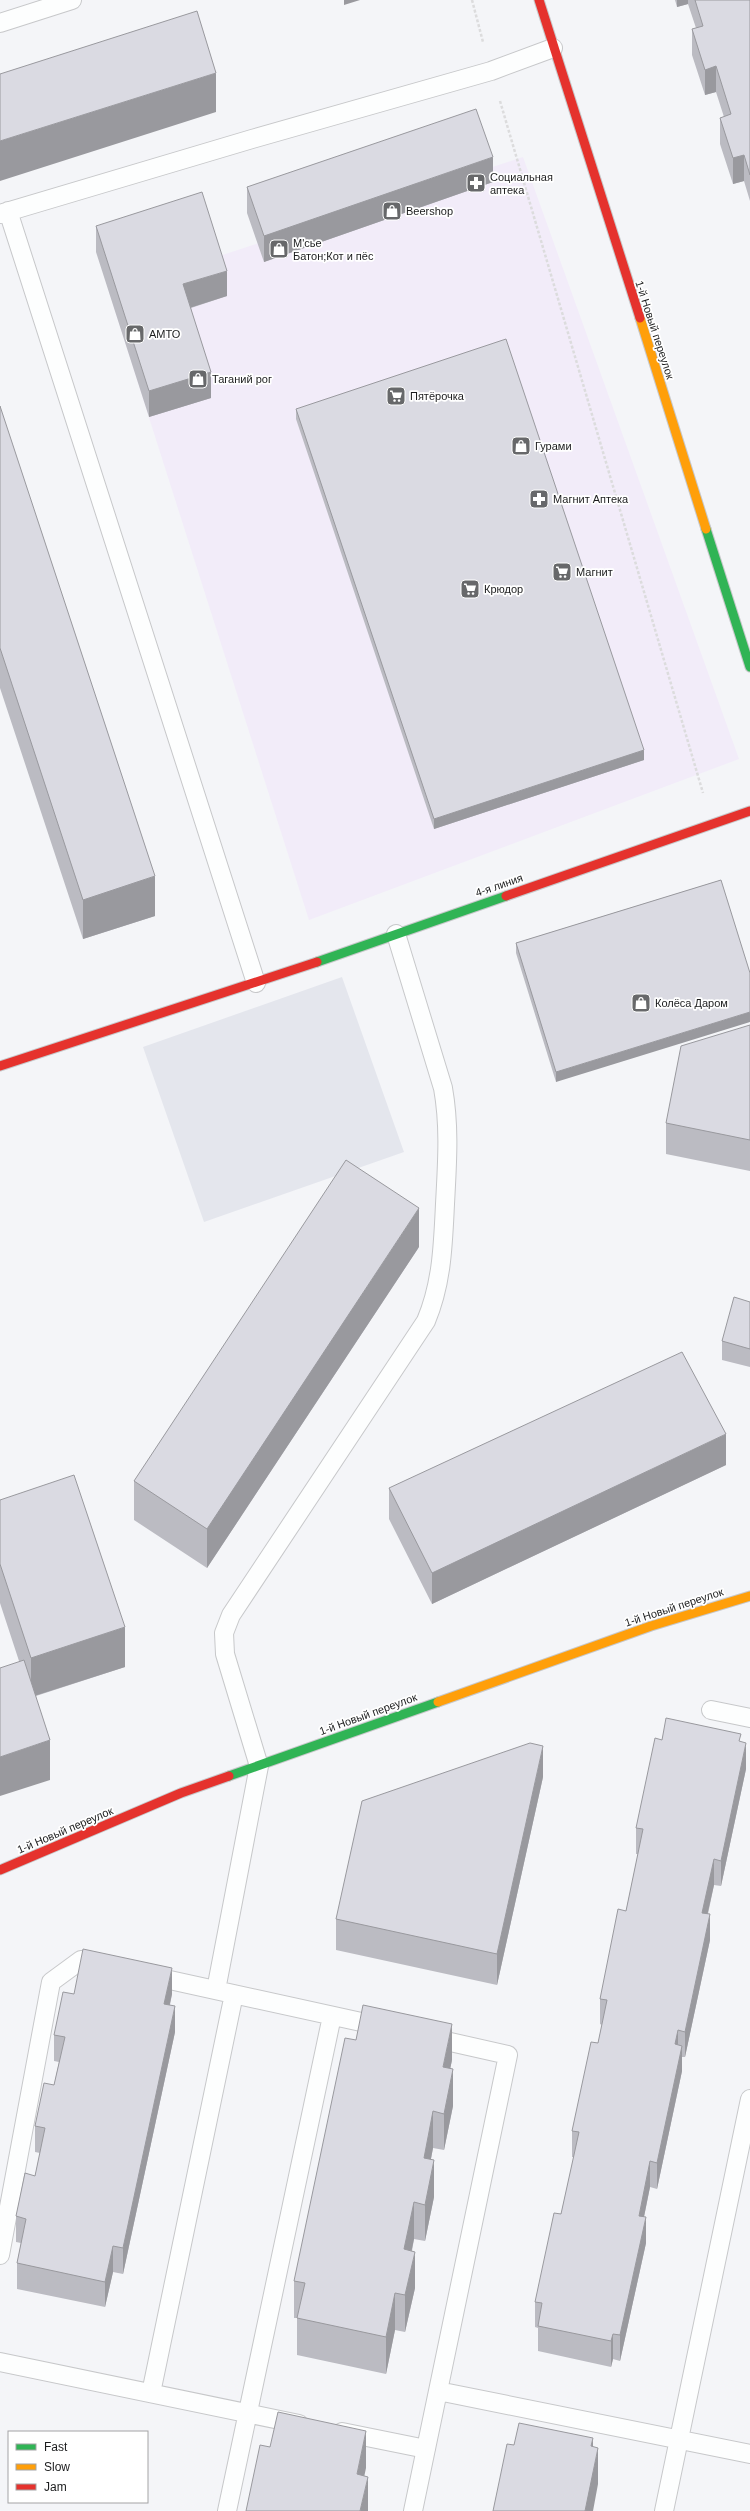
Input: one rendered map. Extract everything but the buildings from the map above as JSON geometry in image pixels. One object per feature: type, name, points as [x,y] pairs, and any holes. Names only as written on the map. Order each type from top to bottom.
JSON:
[{"type":"street","name":"1-й Новый переулок","points":[[539,0],[552,48],[750,667]]},
{"type":"street","name":"4-я линия","points":[[0,1066],[256,983],[750,811]]},
{"type":"street","name":"1-й Новый переулок","points":[[0,1870],[181,1793],[651,1626],[750,1596]]},
{"type":"lane","points":[[0,23],[72,0]]},
{"type":"lane","points":[[256,983],[4,213],[244,141],[491,71],[552,48]]},
{"type":"lane","points":[[216,1990],[259,1766],[225,1654],[224,1633],[231,1615],[426,1321],[436,1297],[441,1271],[449,1142],[448,1114],[443,1088],[396,934]]},
{"type":"lane","points":[[711,1710],[750,1718]]},
{"type":"lane","points":[[0,2255],[51,1982],[81,1960],[508,2055],[413,2511]]},
{"type":"lane","points":[[151,2393],[234,1994]]},
{"type":"lane","points":[[227,2511],[332,2016]]},
{"type":"lane","points":[[664,2511],[750,2099]]},
{"type":"lane","points":[[0,2362],[426,2450]]},
{"type":"lane","points":[[438,2391],[750,2454]]},
{"type":"path","points":[[472,0],[491,71],[712,824]]},
{"type":"shaded area","points":[[523,157],[739,759],[309,920],[109,292]]},
{"type":"shaded area","points":[[342,977],[404,1152],[204,1222],[143,1047]]},
{"type":"traffic: fast","points":[[706,529],[750,667]]},
{"type":"traffic: fast","points":[[317,962],[506,896]]},
{"type":"traffic: fast","points":[[229,1776],[438,1702]]},
{"type":"traffic: slow","points":[[640,318],[706,529]]},
{"type":"traffic: slow","points":[[438,1702],[651,1626],[750,1596]]},
{"type":"traffic: jam","points":[[539,0],[640,318]]},
{"type":"traffic: jam","points":[[506,896],[750,811]]},
{"type":"traffic: jam","points":[[0,1066],[317,962]]},
{"type":"traffic: jam","points":[[0,1870],[181,1793],[229,1776]]},
{"type":"place","name":"Социальная аптека","points":[[476,183]]},
{"type":"place","name":"Beershop","points":[[392,211]]},
{"type":"place","name":"М'сье Батон;Кот и пёс","points":[[279,249]]},
{"type":"place","name":"АМТО","points":[[135,334]]},
{"type":"place","name":"Таганий рог","points":[[198,379]]},
{"type":"place","name":"Пятёрочка","points":[[396,396]]},
{"type":"place","name":"Гурами","points":[[521,446]]},
{"type":"place","name":"Магнит Аптека","points":[[539,499]]},
{"type":"place","name":"Магнит","points":[[562,572]]},
{"type":"place","name":"Крюдор","points":[[470,589]]},
{"type":"place","name":"Колёса Даром","points":[[641,1003]]}]
